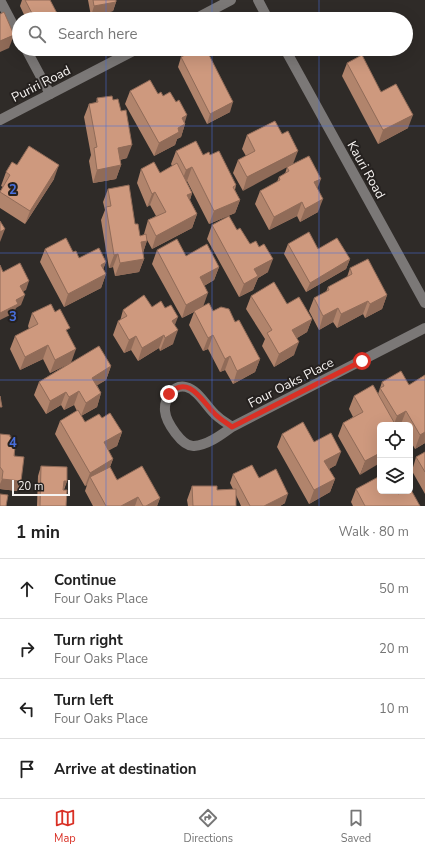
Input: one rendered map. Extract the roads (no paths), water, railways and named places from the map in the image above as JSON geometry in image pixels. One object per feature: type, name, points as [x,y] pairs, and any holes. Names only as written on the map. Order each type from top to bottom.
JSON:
[{"type":"street","points":[[0,0],[12,23]]},
{"type":"street","points":[[208,12],[231,0]]},
{"type":"street","points":[[258,0],[264,12]]},
{"type":"street","points":[[30,56],[50,94]]},
{"type":"street","name":"Puriri Road","points":[[0,120],[123,56]]},
{"type":"street","name":"Kauri Road","points":[[289,56],[425,303]]},
{"type":"street","name":"Four Oaks Place","points":[[232,427],[216,416],[195,392],[187,387],[181,386],[174,389],[166,402],[167,416],[178,436],[184,443],[190,446],[196,446],[211,441],[232,427],[425,328]]}]
